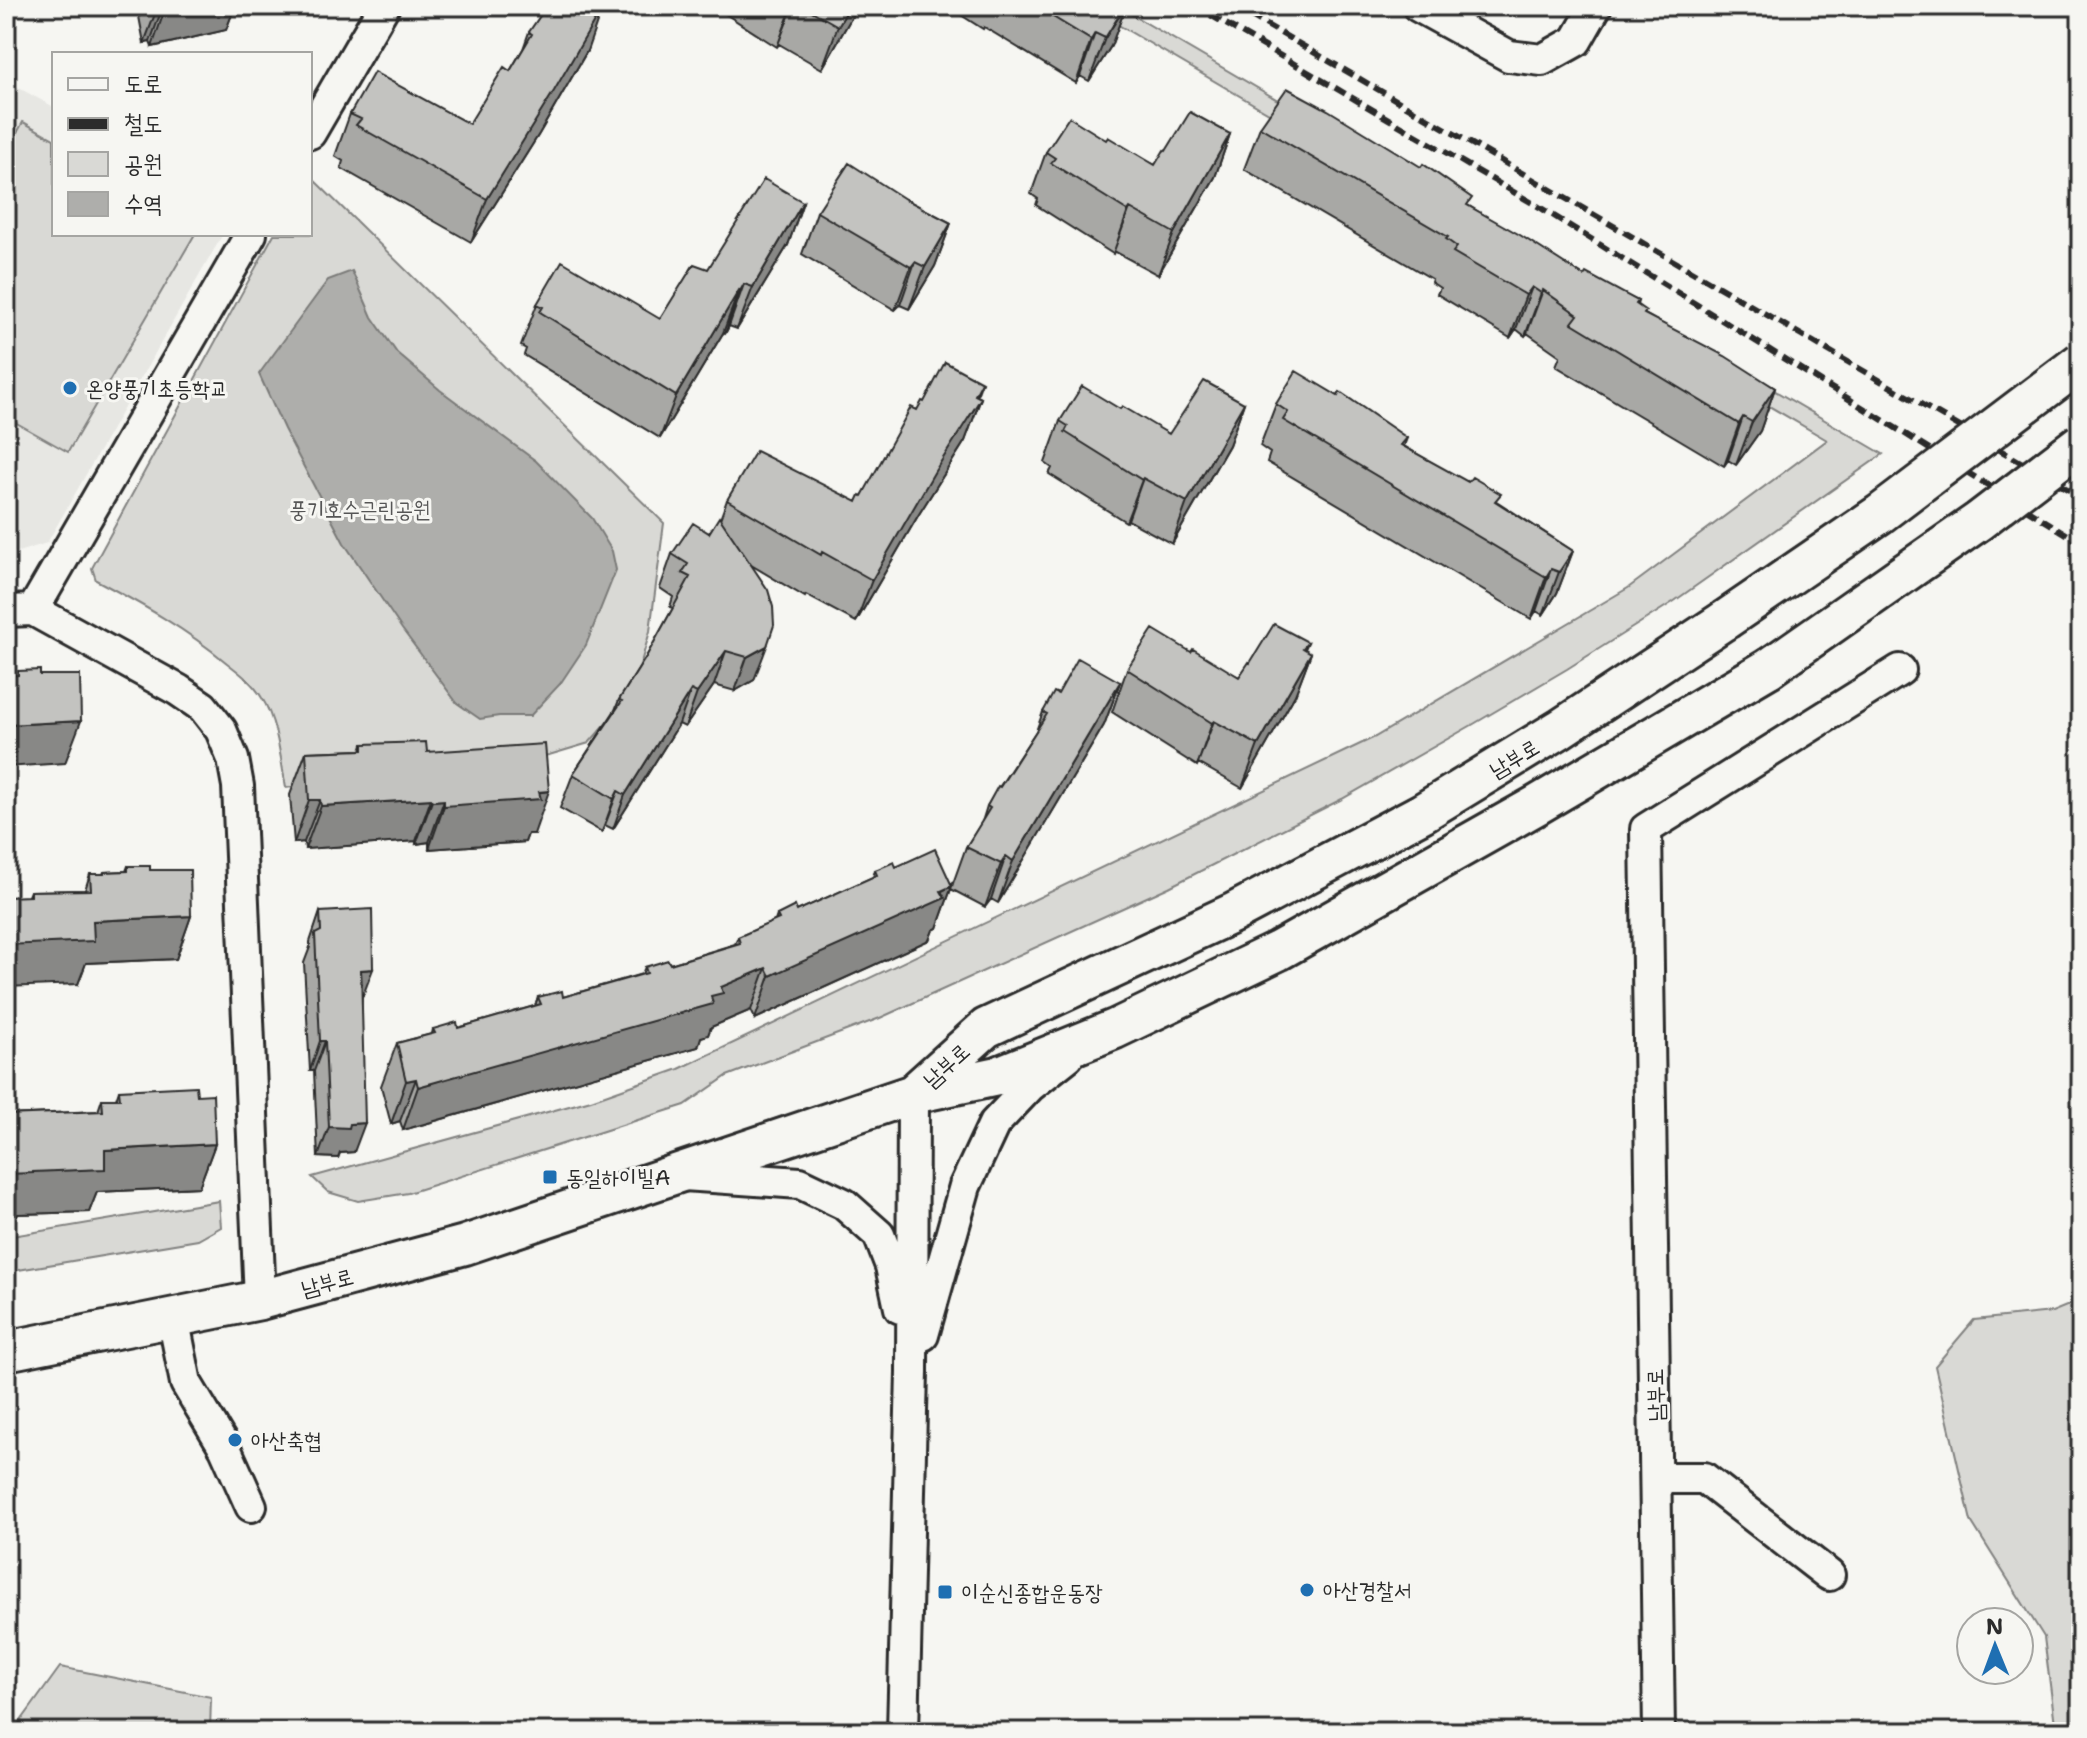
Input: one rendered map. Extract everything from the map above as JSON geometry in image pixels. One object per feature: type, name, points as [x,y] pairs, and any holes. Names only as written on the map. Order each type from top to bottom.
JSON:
[{"type":"main road","name":"남부로","points":[[913,1094],[986,1028],[1233,913],[1422,813],[1560,729],[1880,514],[2081,362]]},
{"type":"main road","name":"남부로","points":[[6,1351],[260,1300],[465,1245],[913,1094],[998,1076],[1115,1029],[1278,951],[1537,805],[1769,668],[1979,521],[2081,443]]},
{"type":"street","points":[[312,130],[384,6]]},
{"type":"street","points":[[1418,6],[1509,56],[1542,60],[1576,41],[1596,6]]},
{"type":"street","points":[[250,236],[19,610],[178,690],[203,707],[221,730],[233,759],[238,786],[260,1300]]},
{"type":"street","name":"남부로","points":[[1659,1732],[1646,829],[1900,670]]},
{"type":"street","points":[[912,1372],[965,1186],[994,1124],[1030,1086],[1089,1039]]},
{"type":"street","points":[[903,1732],[912,1372],[913,1094]]},
{"type":"street","points":[[678,1175],[800,1183],[844,1204],[879,1235],[891,1266],[912,1372]]},
{"type":"street","points":[[173,1317],[186,1383],[225,1448],[251,1506]]},
{"type":"street","points":[[1656,1478],[1704,1478],[1829,1575]]},
{"type":"shaded area","name":"온양풍기초등학교","points":[[6,81],[52,106],[52,236],[222,236],[47,543],[18,552],[6,552]]},
{"type":"green space","points":[[1086,6],[1117,6],[1883,454],[1673,602],[1567,669],[1342,799],[1169,887],[880,1018],[727,1076],[685,1105],[408,1193],[358,1201],[328,1192],[312,1177],[591,1100],[679,1069],[1375,737],[1628,588],[1827,440]]},
{"type":"green space","name":"온양풍기초등학교","points":[[23,122],[52,138],[52,236],[194,236],[68,452],[6,417],[6,153]]},
{"type":"green space","name":"풍기호수근린공원","points":[[312,178],[664,523],[650,631],[632,694],[589,743],[549,755],[286,788],[271,718],[251,683],[180,628],[96,580],[92,568],[273,236],[312,236]]},
{"type":"green space","points":[[219,1201],[221,1227],[198,1240],[6,1272],[6,1237]]},
{"type":"green space","points":[[2081,1300],[2081,1732],[2056,1732],[2044,1637],[2035,1623],[2035,1606],[2024,1606],[1971,1521],[1935,1366],[1974,1320],[2052,1312]]},
{"type":"green space","points":[[60,1667],[211,1697],[210,1732],[13,1732]]},
{"type":"water","points":[[352,271],[372,317],[397,353],[440,390],[536,461],[592,518],[612,551],[616,570],[586,645],[560,684],[530,716],[480,719],[457,703],[344,543],[259,374],[328,280]]},
{"type":"building","points":[[550,6],[602,8],[487,199],[356,125],[361,119],[350,114],[374,72],[469,124],[504,67],[510,71],[532,34],[529,32]]},
{"type":"building","points":[[803,6],[850,6],[838,26]]},
{"type":"building","points":[[1035,6],[1125,6],[1105,38],[1095,33],[1091,40]]},
{"type":"building","points":[[1287,88],[1421,167],[1423,164],[1472,198],[1467,205],[1584,276],[1586,273],[1638,301],[1636,304],[1646,311],[1644,314],[1725,356],[1775,388],[1752,422],[1743,417],[1739,424],[1572,323],[1578,315],[1543,290],[1541,293],[1532,287],[1526,295],[1453,252],[1457,247],[1446,239],[1448,237],[1260,127]]},
{"type":"building","points":[[1190,112],[1230,134],[1174,233],[1130,208],[1128,211],[1051,163],[1055,158],[1046,152],[1069,117],[1155,165]]},
{"type":"building","points":[[849,163],[905,199],[951,223],[925,267],[915,262],[911,267],[817,212]]},
{"type":"building","points":[[764,179],[803,202],[753,287],[744,284],[739,290],[676,396],[540,312],[543,307],[537,304],[562,261],[660,319],[694,264],[708,269]]},
{"type":"building","points":[[945,362],[982,382],[975,395],[981,398],[872,580],[822,552],[821,555],[727,500],[756,451],[857,502],[911,407],[917,410],[924,402]]},
{"type":"building","points":[[1296,371],[1338,396],[1340,392],[1407,438],[1401,445],[1468,482],[1472,477],[1501,494],[1495,501],[1573,551],[1559,572],[1551,569],[1546,577],[1283,420],[1288,412],[1276,404]]},
{"type":"building","points":[[1204,381],[1244,403],[1187,502],[1142,480],[1065,432],[1068,426],[1060,421],[1082,386],[1169,434]]},
{"type":"building","points":[[719,517],[768,590],[774,625],[767,646],[747,657],[726,651],[697,693],[691,690],[625,795],[618,791],[614,799],[573,774],[622,701],[619,700],[690,577],[682,573],[688,564],[672,554],[693,523],[709,533]]},
{"type":"building","points":[[1274,624],[1308,642],[1303,648],[1311,653],[1258,745],[1214,721],[1212,723],[1127,669],[1153,629],[1239,677]]},
{"type":"building","points":[[1078,658],[1120,682],[1013,861],[1006,856],[1001,864],[966,847],[990,808],[987,806],[998,786],[1047,714],[1043,712],[1054,692],[1058,694]]},
{"type":"building","points":[[40,670],[40,675],[80,675],[81,721],[6,725],[6,676],[18,675],[18,671]]},
{"type":"building","points":[[426,742],[427,752],[545,744],[549,791],[539,792],[541,799],[444,806],[444,800],[431,799],[321,806],[320,800],[309,800],[306,752],[363,750],[363,744]]},
{"type":"building","points":[[935,849],[952,886],[941,891],[945,898],[770,976],[766,968],[721,987],[723,993],[711,996],[713,1004],[418,1087],[416,1079],[406,1081],[397,1043],[435,1033],[433,1029],[457,1022],[458,1028],[541,1004],[538,997],[562,991],[563,997],[647,973],[645,967],[668,960],[670,964],[740,943],[738,937],[779,919],[777,915],[795,906],[797,911],[877,875],[875,870],[894,862],[896,867]]},
{"type":"building","points":[[128,866],[150,866],[150,870],[190,870],[191,916],[93,921],[94,941],[6,945],[6,897],[30,896],[30,891],[91,890],[90,874],[128,871]]},
{"type":"building","points":[[372,909],[373,969],[361,970],[365,1123],[350,1124],[349,1128],[329,1127],[325,1041],[320,1041],[315,934],[321,931],[320,912]]},
{"type":"building","points":[[196,1086],[197,1095],[213,1094],[215,1144],[105,1150],[105,1169],[6,1174],[6,1115],[103,1111],[102,1099],[120,1099],[119,1090]]},
{"type":"railway","points":[[1195,6],[1541,208],[2081,543]]},
{"type":"railway","points":[[1234,6],[2081,497]]},
{"type":"place","name":"온양풍기초등학교","points":[[70,388]]},
{"type":"place","name":"동일하이빌A","points":[[550,1177]]},
{"type":"place","name":"아산축협","points":[[235,1440]]},
{"type":"place","name":"아산경찰서","points":[[1307,1590]]},
{"type":"place","name":"이순신종합운동장","points":[[945,1592]]}]
